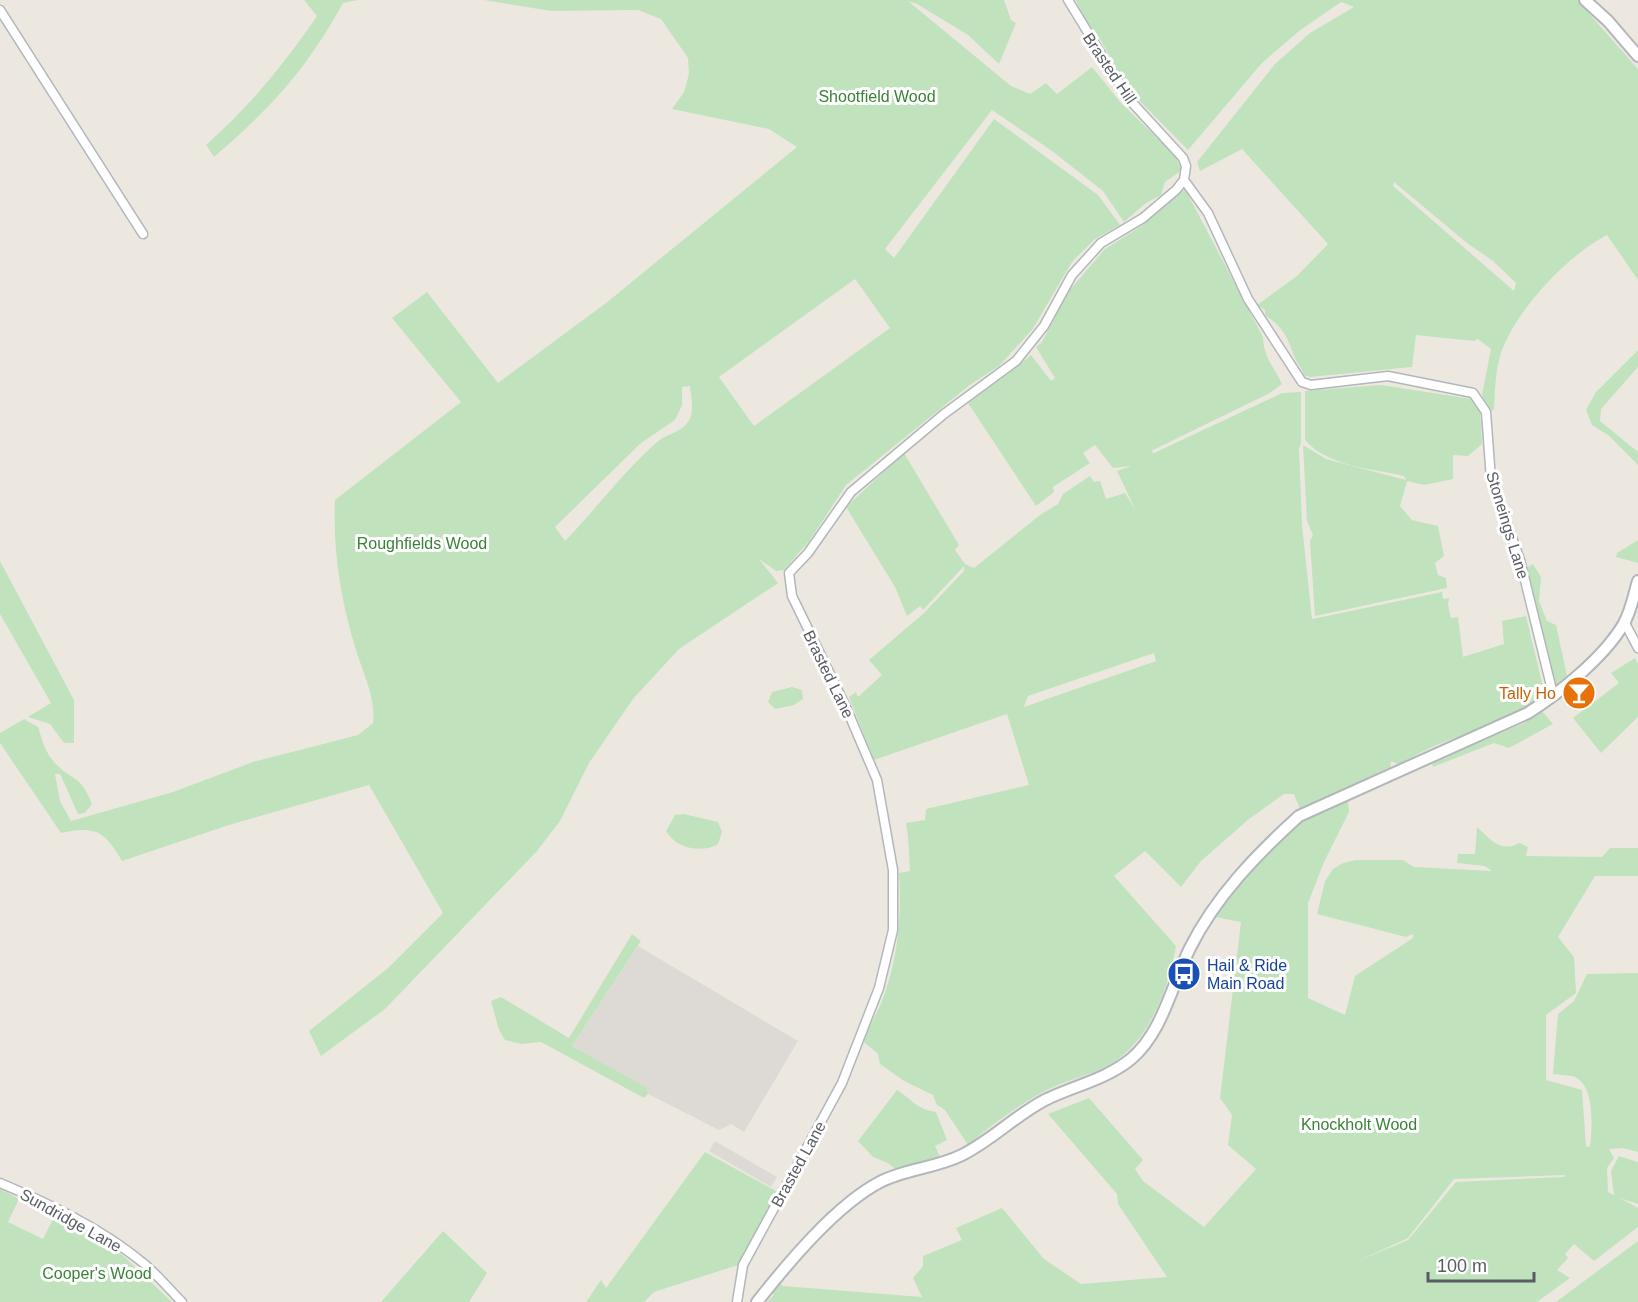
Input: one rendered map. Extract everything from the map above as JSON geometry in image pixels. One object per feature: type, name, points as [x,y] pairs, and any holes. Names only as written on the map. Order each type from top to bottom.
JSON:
[{"type":"street","name":"Brasted Hill","points":[[1068,0],[1128,98],[1183,158],[1186,166],[1184,180]]},
{"type":"street","points":[[1585,0],[1608,21],[1638,57]]},
{"type":"street","points":[[0,10],[143,234]]},
{"type":"street","name":"Stoneings Lane","points":[[1184,180],[1208,213],[1248,299],[1302,382],[1311,386],[1388,376],[1473,393],[1478,399],[1486,412],[1491,479],[1520,560],[1553,694]]},
{"type":"street","name":"Brasted Lane","points":[[737,1302],[743,1264],[842,1083],[879,988],[893,930],[893,870],[877,780],[845,705],[811,640],[792,596],[789,573],[808,553],[851,492],[944,414],[1016,361],[1044,326],[1072,275],[1101,243],[1143,218],[1176,190],[1184,180]]},
{"type":"street","points":[[757,1302],[832,1217],[880,1182],[961,1156],[1044,1101],[1093,1081],[1131,1058],[1143,1046],[1156,1024],[1190,947],[1216,906],[1235,880],[1299,816],[1528,713],[1603,653],[1625,622],[1638,580]]},
{"type":"street","points":[[1625,622],[1638,648]]},
{"type":"street","name":"Sundridge Lane","points":[[0,1183],[98,1232],[144,1263],[182,1302]]},
{"type":"shaded area","points":[[638,946],[798,1041],[744,1132],[731,1124],[719,1130],[648,1094],[646,1087],[572,1046]]},
{"type":"shaded area","points":[[715,1141],[777,1177],[771,1187],[709,1151]]},
{"type":"green space","points":[[304,0],[358,0],[343,3],[301,68],[271,104],[214,157],[206,145],[266,84],[317,16]]},
{"type":"green space","points":[[484,0],[1004,0],[1011,20],[1016,23],[999,64],[968,35],[917,4],[908,1],[1011,86],[1030,94],[1046,83],[1057,94],[1092,67],[1121,103],[1174,154],[1182,170],[1165,182],[1161,195],[1146,203],[1124,222],[1103,191],[1052,151],[992,110],[885,249],[894,258],[994,119],[1098,195],[1120,225],[1095,239],[1072,262],[1032,330],[999,366],[971,384],[846,485],[810,540],[784,570],[776,571],[759,559],[778,583],[679,649],[633,699],[589,763],[560,821],[537,851],[385,1009],[321,1056],[309,1031],[388,968],[443,913],[369,785],[229,825],[122,861],[110,843],[98,833],[82,830],[61,833],[0,743],[0,733],[24,719],[38,727],[51,758],[84,787],[92,804],[85,813],[78,814],[60,774],[55,774],[60,801],[71,821],[173,792],[253,762],[358,735],[373,723],[370,694],[345,610],[336,556],[335,500],[461,402],[392,318],[427,292],[498,383],[606,303],[797,147],[769,129],[672,109],[684,92],[689,74],[688,58],[661,19],[638,10],[551,11]],"holes":[[[855,279],[890,328],[754,426],[719,377]],[[690,386],[692,409],[688,422],[681,429],[661,439],[645,454],[565,541],[555,527],[641,443],[675,420],[682,405],[682,387]]]},
{"type":"green space","points":[[1076,0],[1577,0],[1638,69],[1638,280],[1607,235],[1561,269],[1532,300],[1502,350],[1496,380],[1494,410],[1489,411],[1482,395],[1491,349],[1478,339],[1474,341],[1416,335],[1412,367],[1310,377],[1304,375],[1284,334],[1265,315],[1265,310],[1257,305],[1297,276],[1328,244],[1242,149],[1200,171],[1197,162],[1275,64],[1310,33],[1354,7],[1341,2],[1299,31],[1262,63],[1188,150],[1130,91],[1097,34],[1084,19]],"holes":[[[1394,182],[1467,243],[1493,261],[1516,283],[1514,291],[1393,186]]]},
{"type":"green space","points":[[1185,189],[1263,337],[1267,356],[1282,384],[1270,393],[1151,451],[1154,453],[1282,393],[1301,392],[1299,449],[1302,525],[1312,619],[1442,592],[1443,599],[1449,598],[1451,618],[1458,617],[1463,657],[1504,644],[1502,621],[1526,616],[1544,691],[1536,700],[1508,717],[1424,751],[1400,765],[1391,761],[1390,770],[1301,812],[1294,794],[1284,794],[1249,819],[1201,861],[1181,887],[1145,851],[1114,876],[1176,946],[1162,997],[1145,1030],[1122,1056],[1107,1066],[1037,1095],[1006,1115],[968,1145],[945,1110],[937,1105],[933,1095],[904,1081],[880,1064],[878,1054],[864,1042],[864,1039],[882,1001],[895,954],[900,906],[899,873],[910,871],[906,823],[925,820],[926,809],[1029,785],[1007,714],[874,760],[849,697],[856,692],[858,697],[882,675],[869,660],[924,613],[964,571],[964,566],[923,610],[920,606],[907,616],[895,587],[846,507],[904,453],[959,545],[955,550],[965,564],[974,568],[1040,515],[1058,504],[1063,494],[1090,476],[1094,482],[1100,481],[1106,499],[1125,493],[1135,509],[1117,471],[1131,466],[1113,468],[1095,445],[1083,453],[1090,463],[1053,487],[1054,492],[1036,506],[968,403],[1031,355],[1051,381],[1055,378],[1036,347],[1042,342],[1068,292],[1105,249],[1140,227]],"holes":[[[1154,653],[1156,661],[1024,707],[1028,696]]]},
{"type":"green space","points":[[1638,350],[1638,367],[1601,409],[1600,421],[1638,452],[1638,465],[1608,435],[1592,425],[1586,410],[1596,392]]},
{"type":"green space","points":[[1381,385],[1472,399],[1480,410],[1482,444],[1468,456],[1453,455],[1453,479],[1424,485],[1407,481],[1400,506],[1412,520],[1438,526],[1444,556],[1435,563],[1438,575],[1446,578],[1447,588],[1315,616],[1310,541],[1313,535],[1307,521],[1303,445],[1326,459],[1406,480],[1404,476],[1338,461],[1314,449],[1305,440],[1305,391]]},
{"type":"green space","points":[[1638,540],[1638,563],[1616,557],[1617,553]]},
{"type":"green space","points":[[0,561],[74,700],[74,743],[64,743],[50,724],[28,717],[51,703],[0,614]]},
{"type":"green space","points":[[1533,564],[1541,577],[1539,601],[1547,621],[1556,625],[1567,676],[1555,687],[1526,568]]},
{"type":"green space","points":[[1635,658],[1638,664],[1638,717],[1601,753],[1573,718],[1619,683],[1611,673]]},
{"type":"green space","points":[[792,687],[802,690],[803,699],[794,705],[775,709],[768,702],[772,692]]},
{"type":"green space","points":[[1542,711],[1553,724],[1509,748],[1494,743],[1433,767],[1431,762],[1524,723]]},
{"type":"green space","name":"Knockholt Wood","points":[[1348,800],[1349,812],[1324,862],[1308,903],[1308,998],[1345,1015],[1355,976],[1413,938],[1413,934],[1406,937],[1317,914],[1325,881],[1333,869],[1343,863],[1356,860],[1403,860],[1414,867],[1492,871],[1485,866],[1457,863],[1458,854],[1475,854],[1477,827],[1501,846],[1507,847],[1520,843],[1528,847],[1526,856],[1602,857],[1610,848],[1638,848],[1638,876],[1595,876],[1558,937],[1574,957],[1576,993],[1546,1015],[1546,1080],[1582,1090],[1586,1146],[1590,1147],[1591,1107],[1585,1087],[1580,1080],[1572,1076],[1553,1074],[1558,1014],[1574,1001],[1587,974],[1638,973],[1638,1152],[1623,1148],[1609,1149],[1614,1158],[1607,1168],[1608,1192],[1614,1195],[1611,1171],[1619,1156],[1638,1162],[1638,1204],[1620,1198],[1638,1208],[1638,1227],[1594,1261],[1574,1244],[1565,1254],[1568,1258],[1557,1270],[1570,1278],[1537,1302],[767,1302],[774,1295],[771,1290],[778,1282],[783,1286],[922,1297],[913,1278],[923,1266],[923,1256],[962,1240],[956,1228],[1002,1208],[1044,1259],[1081,1284],[1167,1277],[1118,1204],[1117,1194],[1048,1114],[1089,1098],[1143,1160],[1135,1169],[1143,1181],[1204,1227],[1256,1169],[1228,1145],[1232,1115],[1220,1098],[1241,922],[1215,917],[1241,879],[1304,820]],"holes":[[[1565,1175],[1564,1177],[1456,1182],[1408,1240],[1358,1261],[1408,1238],[1454,1179]]]},
{"type":"green space","points":[[684,814],[718,822],[722,832],[718,844],[704,849],[689,848],[670,837],[666,831],[675,815]]},
{"type":"green space","points":[[632,934],[641,941],[572,1046],[646,1087],[648,1094],[644,1098],[541,1042],[521,1044],[505,1040],[499,1030],[491,1001],[501,997],[569,1038]]},
{"type":"green space","points":[[897,1090],[919,1106],[936,1112],[947,1140],[935,1146],[940,1157],[899,1172],[888,1163],[873,1157],[858,1141]]},
{"type":"green space","points":[[705,1152],[776,1191],[741,1264],[654,1292],[644,1302],[586,1302],[601,1280],[606,1288]]},
{"type":"green space","name":"Cooper's Wood","points":[[0,1189],[19,1199],[8,1222],[43,1239],[55,1215],[117,1250],[172,1302],[0,1302]]},
{"type":"green space","points":[[443,1231],[487,1273],[469,1302],[381,1302]]},
{"type":"green space","points":[[1638,1241],[1638,1302],[1556,1302]]},
{"type":"place","name":"Tally Ho","points":[[1579,693]]},
{"type":"place","name":"Hail & Ride Main Road","points":[[1184,974]]},
{"type":"park label","name":"Shootfield Wood","points":[[877,96]]},
{"type":"park label","name":"Roughfields Wood","points":[[422,543]]}]
